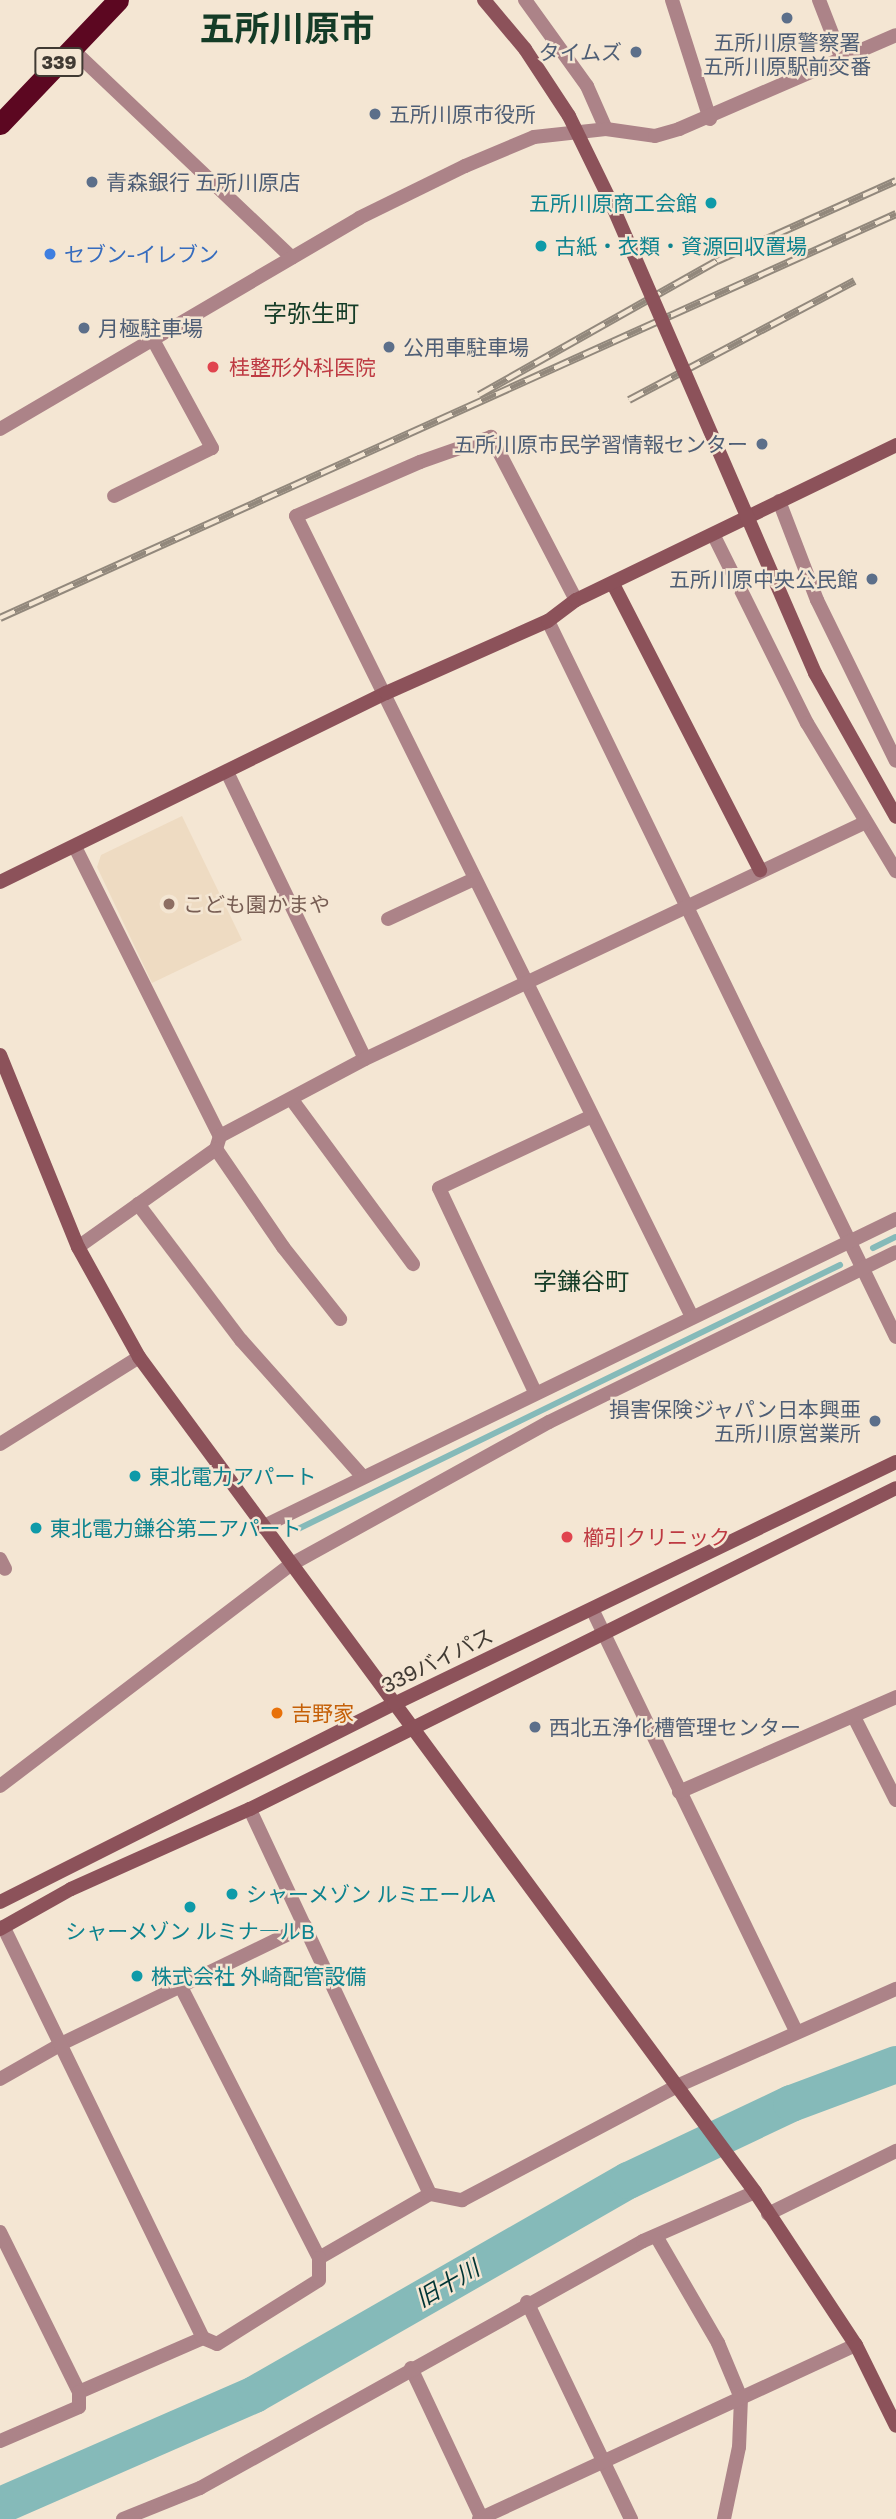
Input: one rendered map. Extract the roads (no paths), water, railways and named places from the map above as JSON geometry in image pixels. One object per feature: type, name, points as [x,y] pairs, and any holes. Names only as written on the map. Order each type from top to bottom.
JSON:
[{"type":"highway","name":"339","points":[[0,124],[118,0]]},
{"type":"street","points":[[484,0],[525,49],[569,116],[609,198],[815,674],[896,817]]},
{"type":"street","points":[[525,0],[587,86],[606,129]]},
{"type":"street","points":[[672,0],[710,119]]},
{"type":"street","points":[[819,0],[842,59]]},
{"type":"street","points":[[0,429],[359,218],[534,136],[606,129],[655,135],[710,119],[896,35]]},
{"type":"street","points":[[72,49],[292,258]]},
{"type":"street","points":[[114,496],[212,448],[153,340]]},
{"type":"street","points":[[576,600],[491,437],[420,462],[296,516],[386,693],[523,982],[691,1315]]},
{"type":"street","points":[[0,882],[386,693],[548,621],[576,600],[714,536],[779,501],[896,445]]},
{"type":"street","points":[[779,501],[837,646],[896,761]]},
{"type":"street","points":[[714,536],[807,723],[864,823],[896,871]]},
{"type":"street","points":[[613,584],[760,870]]},
{"type":"street","points":[[548,621],[896,1337]]},
{"type":"street","points":[[227,772],[365,1059]]},
{"type":"street","points":[[78,1247],[218,1142],[365,1059],[684,904],[864,823]]},
{"type":"street","points":[[75,847],[218,1142],[283,1247],[340,1319]]},
{"type":"street","points":[[388,919],[474,879]]},
{"type":"street","points":[[0,1055],[78,1247],[139,1357],[261,1527],[754,2190],[856,2345],[896,2427]]},
{"type":"street","points":[[292,1100],[413,1264]]},
{"type":"street","points":[[535,1392],[439,1188],[592,1116]]},
{"type":"street","points":[[138,1204],[241,1340],[363,1477]]},
{"type":"street","points":[[261,1527],[691,1315],[896,1219]]},
{"type":"street","points":[[1,1785],[290,1565],[550,1422],[896,1252]]},
{"type":"street","points":[[0,1444],[139,1357]]},
{"type":"street","name":"339バイパス","points":[[0,1902],[394,1704],[896,1462]]},
{"type":"street","points":[[181,1987],[319,2258],[319,2280],[217,2344],[204,2337],[63,2043],[1,1928],[71,1889],[250,1809],[603,1631],[896,1488]]},
{"type":"street","points":[[592,1609],[796,2031]]},
{"type":"street","points":[[679,1792],[896,1697]]},
{"type":"street","points":[[853,1717],[896,1800]]},
{"type":"street","points":[[250,1809],[430,2194]]},
{"type":"street","points":[[0,2079],[63,2043],[305,1926]]},
{"type":"street","points":[[319,2258],[430,2194],[462,2200],[677,2086],[896,1989]]},
{"type":"street","points":[[768,2214],[896,2151]]},
{"type":"street","points":[[122,2519],[200,2487],[527,2302],[656,2236],[754,2190]]},
{"type":"street","points":[[0,2232],[79,2392],[79,2407],[0,2441]]},
{"type":"street","points":[[656,2236],[718,2343],[741,2398],[739,2447],[724,2519]]},
{"type":"street","points":[[527,2302],[631,2519]]},
{"type":"street","points":[[79,2392],[204,2337]]},
{"type":"street","points":[[411,2368],[481,2519],[856,2345]]},
{"type":"waterway","points":[[873,1248],[896,1237]]},
{"type":"waterway","points":[[298,1529],[840,1265]]},
{"type":"waterway","name":"旧十川","points":[[0,2505],[254,2394],[628,2180],[791,2103],[896,2064]]},
{"type":"railway","points":[[479,395],[717,261],[896,181]]},
{"type":"railway","points":[[0,618],[896,214]]},
{"type":"railway","points":[[629,400],[855,281]]},
{"type":"place","name":"五所川原警察署 五所川原駅前交番","points":[[787,18]]},
{"type":"place","name":"タイムズ","points":[[636,52]]},
{"type":"place","name":"五所川原市役所","points":[[375,114]]},
{"type":"place","name":"青森銀行 五所川原店","points":[[92,182]]},
{"type":"place","name":"五所川原商工会館","points":[[711,203]]},
{"type":"place","name":"古紙・衣類・資源回収置場","points":[[541,246]]},
{"type":"place","name":"セブン-イレブン","points":[[50,254]]},
{"type":"place","name":"月極駐車場","points":[[84,328]]},
{"type":"place","name":"公用車駐車場","points":[[389,347]]},
{"type":"place","name":"桂整形外科医院","points":[[213,367]]},
{"type":"place","name":"五所川原市民学習情報センター","points":[[762,444]]},
{"type":"place","name":"五所川原中央公民館","points":[[872,579]]},
{"type":"place","name":"こども園かまや","points":[[169,904]]},
{"type":"place","name":"損害保険ジャパン日本興亜 五所川原営業所","points":[[875,1421]]},
{"type":"place","name":"東北電力アパート","points":[[135,1476]]},
{"type":"place","name":"東北電力鎌谷第二アパート","points":[[36,1528]]},
{"type":"place","name":"櫛引クリニック","points":[[567,1537]]},
{"type":"place","name":"吉野家","points":[[277,1713]]},
{"type":"place","name":"西北五浄化槽管理センター","points":[[535,1727]]},
{"type":"place","name":"シャーメゾン ルミエールA","points":[[232,1894]]},
{"type":"place","name":"シャーメゾン ルミナ―ルB","points":[[190,1907]]},
{"type":"place","name":"株式会社 外崎配管設備","points":[[137,1976]]},
{"type":"district","name":"五所川原市","points":[[287,28]]},
{"type":"district","name":"字弥生町","points":[[311,313]]},
{"type":"district","name":"字鎌谷町","points":[[581,1281]]}]
